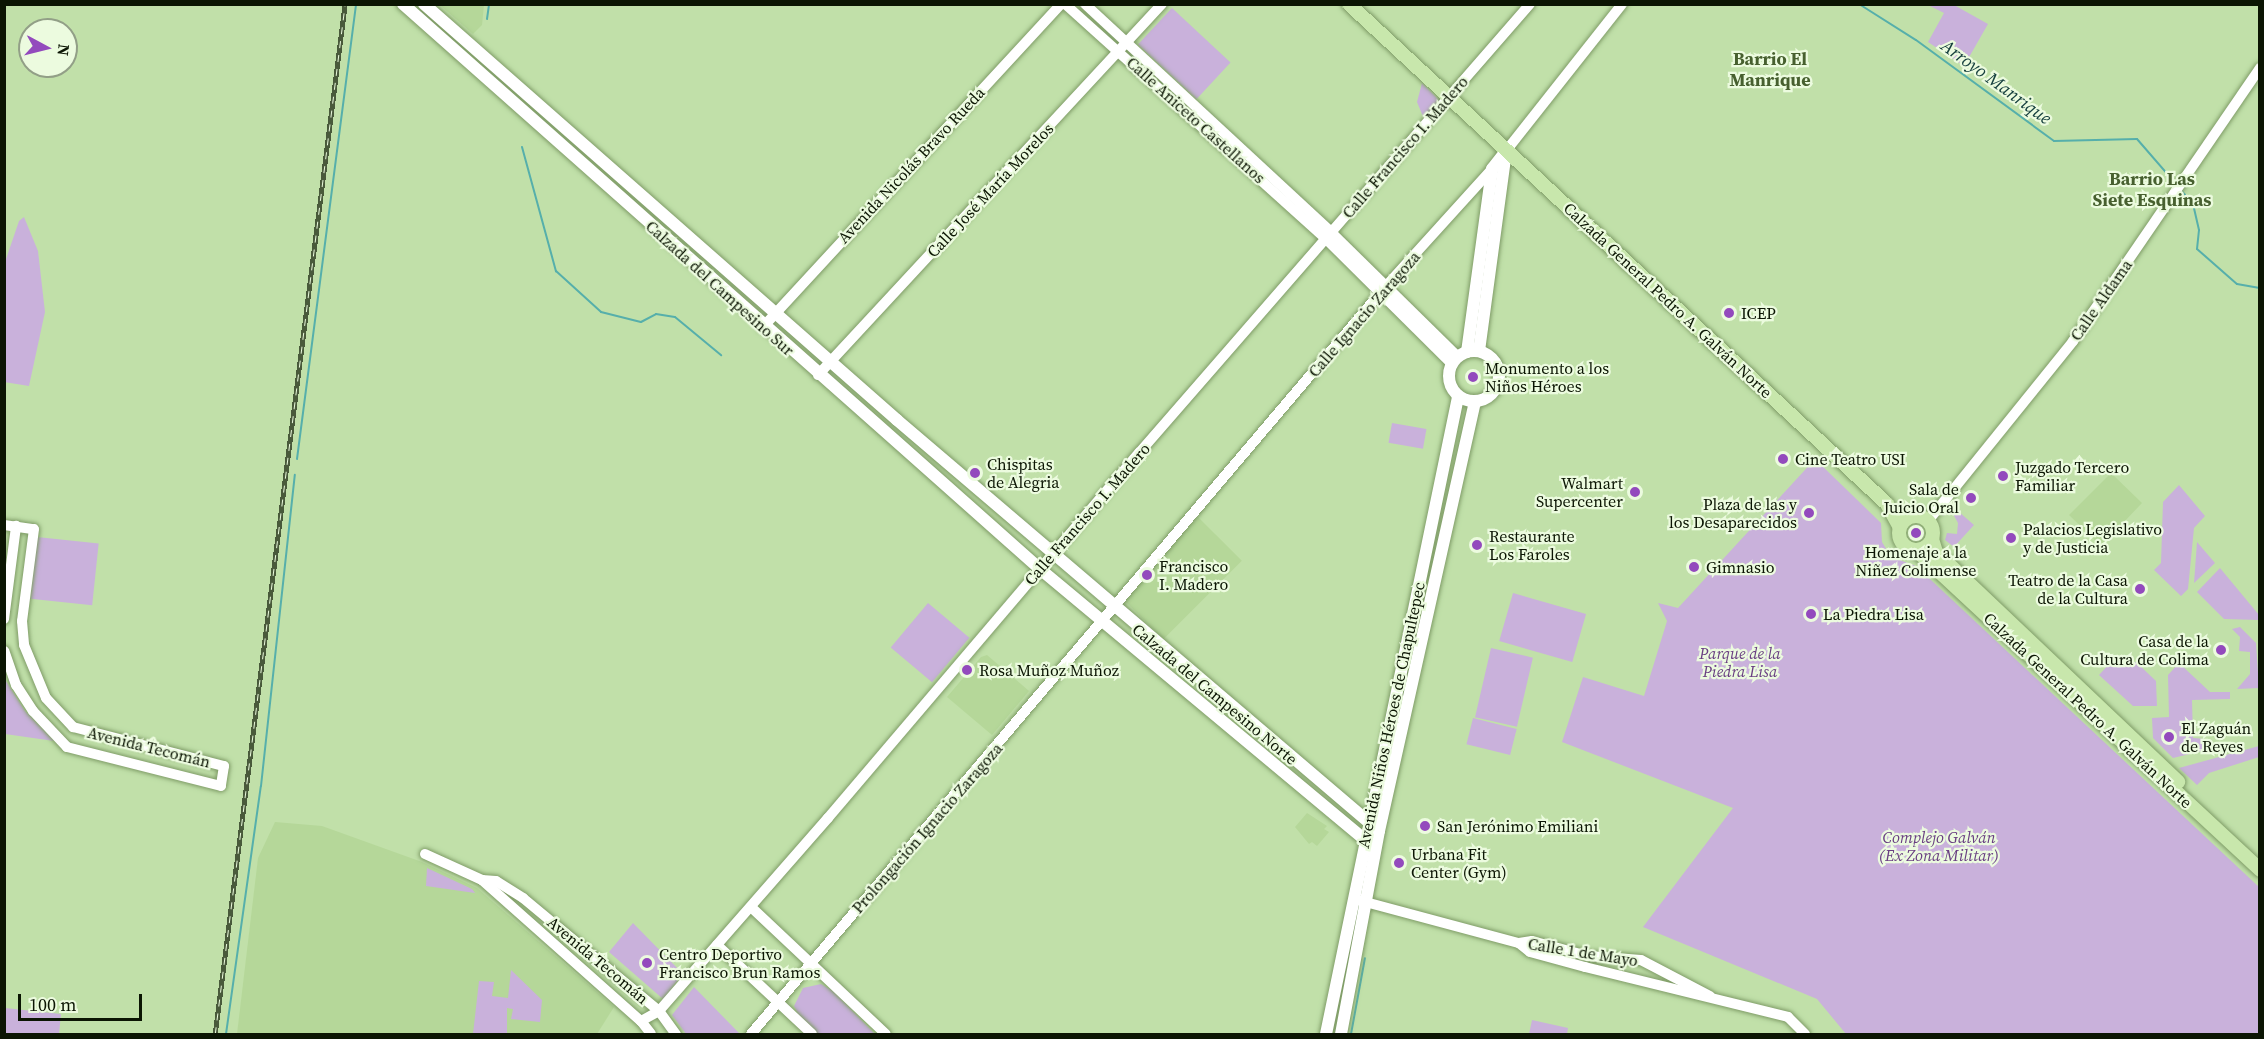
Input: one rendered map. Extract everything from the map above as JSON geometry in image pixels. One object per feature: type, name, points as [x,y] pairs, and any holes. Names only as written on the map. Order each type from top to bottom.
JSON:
[{"type":"main road","name":"Calzada del Campesino Sur","points":[[403,4],[763,327],[1040,569]]},
{"type":"main road","name":"Calzada del Campesino Sur","points":[[424,4],[773,314],[1052,555]]},
{"type":"main road","name":"Calzada General Pedro A. Galván Norte","points":[[1349,4],[1887,504],[1911,517],[1928,521],[1935,552],[2259,860]]},
{"type":"main road","points":[[1464,356],[1494,360],[1499,376],[1489,397],[1475,402],[1458,397],[1448,378],[1464,356],[1498,170],[1511,155]]},
{"type":"main road","name":"Avenida Niños Héroes de Chapultepec","points":[[1341,1035],[1368,823],[1458,397]]},
{"type":"main road","name":"Avenida Niños Héroes de Chapultepec","points":[[1326,1035],[1359,900],[1379,831],[1475,402]]},
{"type":"main road","name":"Calzada General Pedro A. Galván Norte","points":[[1887,504],[1900,527],[1902,543],[1916,550],[2259,870]]},
{"type":"main road","points":[[1900,527],[1911,517]]},
{"type":"main road","points":[[1916,550],[1926,547],[1932,539]]},
{"type":"main road","name":"Calzada del Campesino Norte","points":[[1052,555],[1379,831]]},
{"type":"main road","name":"Calzada del Campesino Norte","points":[[1040,569],[1365,840]]},
{"type":"main road","points":[[1226,724],[1236,712]]},
{"type":"main road","points":[[1249,744],[1260,732]]},
{"type":"street","name":"Avenida Nicolás Bravo Rueda","points":[[763,327],[1060,4]]},
{"type":"street","name":"Calle Aniceto Castellanos","points":[[1065,4],[1123,47],[1328,235],[1383,289],[1464,356]]},
{"type":"street","name":"Calle Aniceto Castellanos","points":[[1085,4],[1123,47]]},
{"type":"street","name":"Calle José María Morelos","points":[[818,375],[1162,4]]},
{"type":"street","name":"Calle Francisco I. Madero","points":[[641,1021],[659,1011],[751,907],[1328,235],[1530,4]]},
{"type":"street","points":[[1511,155],[1622,4]]},
{"type":"street","name":"Calle Aldama","points":[[1928,521],[2069,346],[2175,195],[2259,68]]},
{"type":"street","name":"Calle Ignacio Zaragoza","points":[[1104,622],[1383,289],[1498,170]]},
{"type":"street","points":[[4,619],[10,526]]},
{"type":"street","name":"Avenida Tecomán","points":[[4,651],[16,685],[33,711],[67,747],[221,786],[224,766],[73,727],[46,698],[24,645],[22,621],[34,529],[10,526]]},
{"type":"street","name":"Prolongación Ignacio Zaragoza","points":[[751,1035],[1104,622]]},
{"type":"street","name":"Avenida Tecomán","points":[[425,854],[482,880],[641,1021],[651,1035]]},
{"type":"street","name":"Avenida Tecomán","points":[[482,880],[496,881],[523,898],[659,1011],[676,1035]]},
{"type":"street","name":"Calle 1 de Mayo","points":[[1359,900],[1519,943],[1532,941],[1588,956],[1641,960],[1697,986],[1710,996]]},
{"type":"street","points":[[751,907],[813,962],[886,1035]]},
{"type":"street","name":"Calle 1 de Mayo","points":[[1519,943],[1530,952],[1695,996],[1710,996],[1788,1017],[1805,1035]]},
{"type":"street","points":[[717,945],[780,1000],[812,1035]]},
{"type":"shaded area","points":[[440,5],[484,5],[482,25],[473,34]]},
{"type":"shaded area","points":[[2111,473],[2142,503],[2104,543],[2097,542],[2069,515]]},
{"type":"shaded area","points":[[1198,517],[1242,561],[1163,639],[1120,595]]},
{"type":"shaded area","points":[[987,655],[1029,691],[992,735],[947,697],[981,657]]},
{"type":"shaded area","points":[[1307,813],[1327,826],[1324,829],[1329,832],[1317,846],[1312,842],[1309,844],[1295,827]]},
{"type":"shaded area","points":[[275,822],[322,826],[422,862],[477,888],[614,1007],[597,1034],[237,1034],[258,858]]},
{"type":"green space","points":[[1928,5],[1954,5],[1988,24],[1964,66],[1928,42],[1944,13]]},
{"type":"green space","points":[[1172,8],[1231,63],[1196,99],[1138,45]]},
{"type":"green space","points":[[1422,83],[1440,101],[1424,119],[1417,102]]},
{"type":"green space","points":[[24,217],[38,251],[45,312],[29,386],[4,382],[5,262],[19,221]]},
{"type":"green space","points":[[1392,423],[1426,429],[1423,449],[1389,443]]},
{"type":"green space","name":"Complejo Galván (Ex Zona Militar)","points":[[1815,459],[1881,523],[1882,542],[1891,557],[1916,566],[2259,887],[2259,1034],[1846,1034],[1817,999],[1643,927],[1733,808],[1562,742],[1583,677],[1644,696],[1667,621],[1658,603],[1678,608]]},
{"type":"green space","points":[[2179,485],[2205,516],[2194,528],[2188,589],[2181,596],[2154,570],[2161,563],[2163,502]]},
{"type":"green space","points":[[1951,505],[1974,525],[1954,547],[1945,540],[1947,533],[1957,534],[1958,523],[1952,512],[1942,516]]},
{"type":"green space","points":[[37,537],[99,543],[92,605],[31,599]]},
{"type":"green space","points":[[2197,542],[2215,563],[2194,583]]},
{"type":"green space","points":[[2220,568],[2259,615],[2259,620],[2224,619],[2197,592]]},
{"type":"green space","points":[[1513,593],[1586,614],[1572,662],[1499,641]]},
{"type":"green space","points":[[928,603],[969,638],[932,682],[891,647]]},
{"type":"green space","points":[[2240,627],[2256,643],[2259,688],[2237,689],[2250,674],[2250,652],[2239,651],[2240,637],[2232,629]]},
{"type":"green space","points":[[1491,648],[1533,658],[1517,727],[1475,717]]},
{"type":"green space","points":[[2111,662],[2136,662],[2156,681],[2157,706],[2133,706],[2099,675]]},
{"type":"green space","points":[[2179,663],[2210,692],[2230,692],[2230,699],[2192,700],[2193,738],[2206,739],[2207,750],[2173,758],[2153,738],[2152,718],[2169,717],[2168,675]]},
{"type":"green space","points":[[4,678],[25,711],[54,741],[5,734]]},
{"type":"green space","points":[[1473,718],[1517,729],[1510,755],[1466,744]]},
{"type":"green space","points":[[2259,746],[2259,757],[2209,773],[2197,785],[2179,768]]},
{"type":"green space","points":[[427,868],[472,889],[475,893],[426,886]]},
{"type":"green space","name":"Centro Deportivo Francisco Brun Ramos","points":[[633,923],[683,974],[663,999],[609,952]]},
{"type":"green space","points":[[511,970],[542,1000],[540,1022],[511,1019],[513,1009],[507,1008],[507,1034],[473,1034],[479,981],[494,982],[492,996],[508,998]]},
{"type":"green space","points":[[821,984],[833,991],[875,1034],[817,1034],[801,1020],[794,1006],[803,988]]},
{"type":"green space","name":"Centro Deportivo Francisco Brun Ramos","points":[[694,987],[738,1034],[686,1034],[672,1015]]},
{"type":"green space","points":[[5,1008],[61,1014],[59,1034],[5,1034]]},
{"type":"green space","points":[[1532,1020],[1568,1028],[1567,1034],[1529,1034]]},
{"type":"waterway","points":[[297,459],[356,4]]},
{"type":"waterway","points":[[487,19],[489,4]]},
{"type":"waterway","name":"Arroyo Manrique","points":[[1859,4],[1916,40],[2054,141],[2137,139],[2177,185]]},
{"type":"waterway","points":[[522,147],[556,271],[601,312],[641,322],[656,314],[675,317],[721,355]]},
{"type":"waterway","name":"Arroyo Manrique","points":[[2180,189],[2193,204],[2199,230],[2197,249],[2237,284],[2260,288]]},
{"type":"waterway","points":[[226,1034],[261,786],[295,475]]},
{"type":"waterway","points":[[1351,1034],[1365,958]]},
{"type":"railway","points":[[215,1034],[345,4]]},
{"type":"place","name":"ICEP","points":[[1729,313]]},
{"type":"place","name":"Monumento a los Niños Héroes","points":[[1473,377]]},
{"type":"place","name":"Cine Teatro USI","points":[[1783,459]]},
{"type":"place","name":"Chispitas de Alegria","points":[[975,473]]},
{"type":"place","name":"Juzgado Tercero Familiar","points":[[2003,476]]},
{"type":"place","name":"Walmart Supercenter","points":[[1635,492]]},
{"type":"place","name":"Sala de Juicio Oral","points":[[1971,498]]},
{"type":"place","name":"Plaza de las y los Desaparecidos","points":[[1809,513]]},
{"type":"place","name":"Homenaje a la Niñez Colimense","points":[[1916,533]]},
{"type":"place","name":"Palacios Legislativo y de Justicia","points":[[2011,538]]},
{"type":"place","name":"Restaurante Los Faroles","points":[[1477,545]]},
{"type":"place","name":"Gimnasio","points":[[1694,567]]},
{"type":"place","name":"Francisco I. Madero","points":[[1147,575]]},
{"type":"place","name":"Teatro de la Casa de la Cultura","points":[[2140,589]]},
{"type":"place","name":"La Piedra Lisa","points":[[1811,614]]},
{"type":"place","name":"Casa de la Cultura de Colima","points":[[2221,650]]},
{"type":"place","name":"Rosa Muñoz Muñoz","points":[[967,670]]},
{"type":"place","name":"El Zaguán de Reyes","points":[[2169,737]]},
{"type":"place","name":"San Jerónimo Emiliani","points":[[1425,826]]},
{"type":"place","name":"Urbana Fit Center (Gym)","points":[[1399,863]]},
{"type":"place","name":"Centro Deportivo Francisco Brun Ramos","points":[[647,963]]},
{"type":"district","name":"Barrio El Manrique","points":[[1770,70]]},
{"type":"district","name":"Barrio Las Siete Esquinas","points":[[2152,190]]},
{"type":"park label","name":"Parque de la Piedra Lisa","points":[[1740,662]]}]
